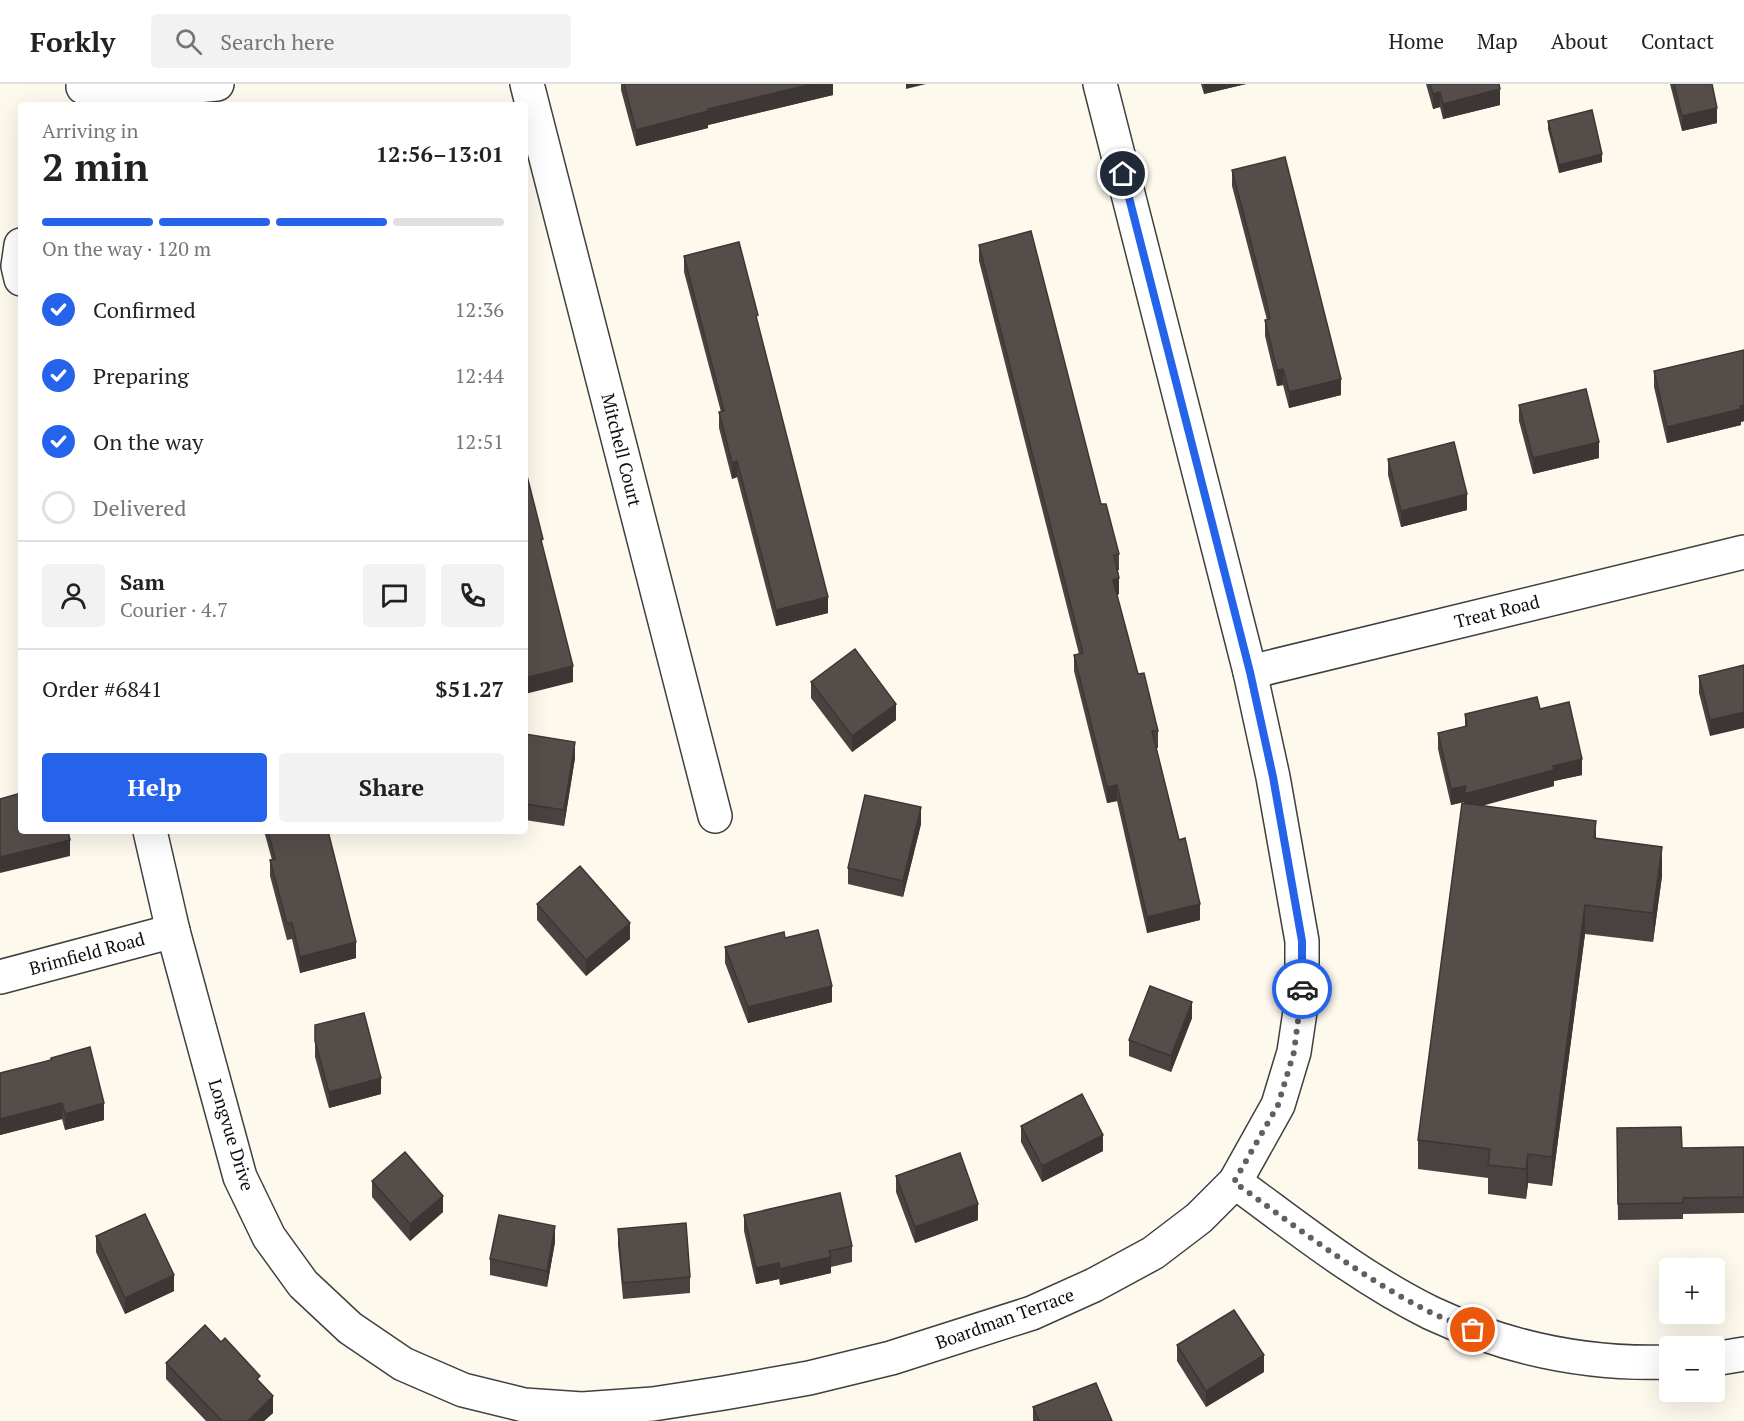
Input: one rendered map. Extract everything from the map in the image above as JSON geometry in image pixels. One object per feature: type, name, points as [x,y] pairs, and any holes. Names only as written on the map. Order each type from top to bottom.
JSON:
[{"type":"street","points":[[80,92],[145,91],[217,84]]},
{"type":"street","name":"Mitchell Court","points":[[527,84],[715,816]]},
{"type":"street","name":"Boardman Terrace","points":[[583,1415],[809,1378],[891,1358],[1032,1313],[1094,1286],[1153,1253],[1199,1218],[1234,1182],[1278,1105],[1294,1052],[1302,998],[1302,941],[1273,777],[1250,672],[1100,84]]},
{"type":"street","name":"Treat Road","points":[[1250,672],[1744,552]]},
{"type":"street","name":"Longvue Drive","points":[[151,834],[173,931],[240,1177],[268,1237],[303,1284],[350,1328],[403,1364],[462,1390],[524,1405],[583,1415]]},
{"type":"street","name":"Brimfield Road","points":[[0,977],[173,931]]},
{"type":"street","points":[[1234,1182],[1324,1248],[1431,1313],[1489,1337],[1542,1351],[1594,1360],[1659,1362]]},
{"type":"street","points":[[1725,1357],[1744,1354]]},
{"type":"building","points":[[624,84],[812,84],[708,109],[708,111],[636,130]]},
{"type":"building","points":[[1430,84],[1499,84],[1500,89],[1443,104],[1440,92],[1433,94]]},
{"type":"building","points":[[1674,84],[1712,84],[1717,108],[1682,116]]},
{"type":"building","points":[[1592,110],[1602,154],[1559,165],[1548,121]]},
{"type":"building","points":[[1285,157],[1341,379],[1289,392],[1283,369],[1277,370],[1265,320],[1270,319],[1265,296],[1232,170]]},
{"type":"building","points":[[1031,231],[1101,504],[1106,504],[1119,554],[1114,555],[1119,578],[1113,580],[1138,674],[1144,673],[1158,731],[1152,731],[1179,840],[1185,838],[1200,904],[1147,917],[1117,785],[1107,787],[1074,655],[1083,653],[979,245]]},
{"type":"building","points":[[739,242],[828,597],[776,610],[737,461],[732,463],[719,412],[724,411],[684,256]]},
{"type":"building","points":[[1744,350],[1744,405],[1740,406],[1741,409],[1667,427],[1654,371]]},
{"type":"building","points":[[1586,389],[1599,442],[1533,458],[1519,405]]},
{"type":"building","points":[[1454,442],[1467,494],[1401,511],[1388,459]]},
{"type":"building","points":[[528,480],[543,539],[541,540],[573,666],[528,677]]},
{"type":"building","points":[[855,649],[896,704],[852,736],[811,682]]},
{"type":"building","points":[[1744,665],[1744,712],[1710,720],[1699,676]]},
{"type":"building","points":[[1537,697],[1540,709],[1569,702],[1582,759],[1553,766],[1554,770],[1464,794],[1466,786],[1451,789],[1438,733],[1467,726],[1465,714]]},
{"type":"building","points":[[528,734],[575,742],[564,810],[528,804]]},
{"type":"building","points":[[18,794],[18,834],[69,834],[70,840],[0,857],[0,799]]},
{"type":"building","points":[[865,795],[921,807],[903,881],[848,868]]},
{"type":"building","points":[[1462,803],[1596,821],[1594,838],[1662,847],[1653,913],[1585,905],[1552,1157],[1528,1154],[1526,1169],[1488,1165],[1490,1149],[1418,1140]]},
{"type":"building","points":[[269,834],[329,834],[356,942],[300,957],[292,923],[287,924],[270,860],[275,859]]},
{"type":"building","points":[[580,866],[630,923],[586,960],[537,904]]},
{"type":"building","points":[[818,930],[832,986],[748,1007],[725,947],[784,932],[785,938]]},
{"type":"building","points":[[1150,986],[1192,1002],[1171,1056],[1129,1040]]},
{"type":"building","points":[[364,1013],[381,1078],[329,1092],[315,1041],[315,1025]]},
{"type":"building","points":[[90,1047],[104,1103],[65,1114],[62,1103],[0,1119],[0,1073]]},
{"type":"building","points":[[1082,1094],[1103,1135],[1042,1166],[1021,1126]]},
{"type":"building","points":[[1681,1127],[1682,1148],[1744,1147],[1744,1197],[1683,1198],[1683,1203],[1618,1204],[1617,1128]]},
{"type":"building","points":[[405,1152],[443,1196],[410,1224],[372,1181]]},
{"type":"building","points":[[960,1153],[978,1204],[915,1227],[896,1176]]},
{"type":"building","points":[[840,1193],[852,1246],[829,1251],[831,1257],[780,1269],[779,1263],[756,1268],[744,1215]]},
{"type":"building","points":[[145,1214],[174,1275],[125,1298],[96,1236]]},
{"type":"building","points":[[499,1215],[555,1226],[547,1271],[490,1259]]},
{"type":"building","points":[[686,1223],[690,1277],[623,1283],[618,1229]]},
{"type":"building","points":[[1234,1310],[1264,1355],[1206,1391],[1177,1345]]},
{"type":"building","points":[[205,1325],[221,1342],[225,1338],[260,1376],[257,1379],[273,1396],[248,1421],[222,1421],[166,1363]]},
{"type":"building","points":[[1096,1383],[1112,1421],[1039,1421],[1033,1407]]},
{"type":"way so far","points":[[1302,989],[1294,1052],[1278,1105],[1234,1182],[1324,1248],[1380,1284],[1431,1313],[1473,1330]]},
{"type":"route","points":[[1123,174],[1250,672],[1273,777],[1302,941],[1302,989]]}]
